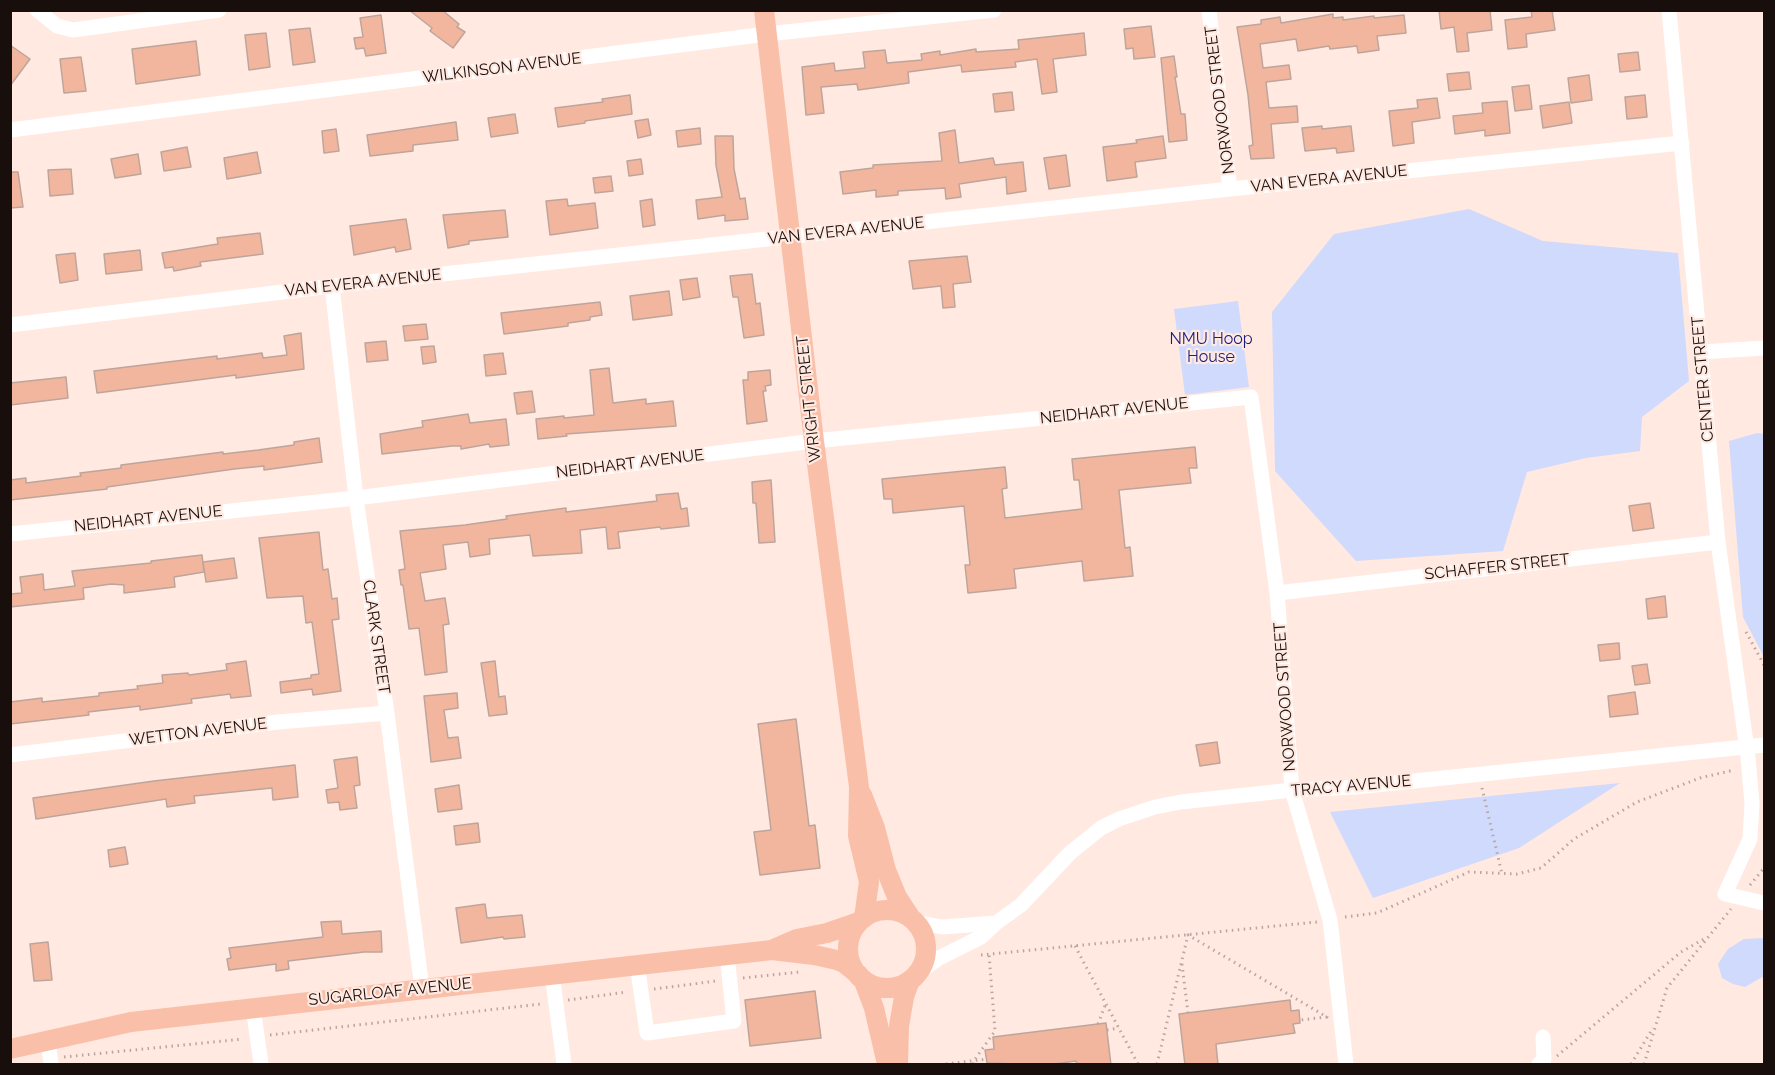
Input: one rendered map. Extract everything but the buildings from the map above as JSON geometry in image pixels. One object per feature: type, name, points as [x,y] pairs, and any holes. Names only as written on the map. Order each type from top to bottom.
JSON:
[{"type":"main road","name":"WRIGHT STREET","points":[[764,10],[814,441],[859,787],[858,836],[869,882],[861,920]]},
{"type":"main road","name":"WRIGHT STREET","points":[[859,787],[875,828],[882,860],[897,897],[913,919]]},
{"type":"main road","points":[[887,1065],[874,1008],[861,977],[850,960],[848,950],[850,938],[861,920],[874,912],[886,910],[898,911],[913,919],[923,932],[926,951],[923,963],[904,997],[899,1026],[898,1065]]},
{"type":"main road","name":"SUGARLOAF AVENUE","points":[[772,950],[797,939],[827,933],[861,920]]},
{"type":"main road","name":"SUGARLOAF AVENUE","points":[[10,1049],[50,1055],[131,1022],[772,950],[837,960],[861,977]]},
{"type":"main road","points":[[861,977],[873,985],[891,988],[914,977]]},
{"type":"street","points":[[37,10],[57,26],[73,30],[219,10]]},
{"type":"street","name":"WILKINSON AVENUE","points":[[10,130],[767,34],[994,10]]},
{"type":"street","name":"NORWOOD STREET","points":[[1209,10],[1230,189]]},
{"type":"street","name":"CENTER STREET","points":[[1669,10],[1718,542],[1750,767],[1752,804],[1758,824],[1725,894],[1740,897]]},
{"type":"street","name":"VAN EVERA AVENUE","points":[[10,325],[332,286],[791,236],[1682,143]]},
{"type":"street","name":"CLARK STREET","points":[[332,286],[356,498],[387,713],[422,989]]},
{"type":"street","points":[[1701,352],[1764,348]]},
{"type":"street","name":"NORWOOD STREET","points":[[1251,396],[1277,593],[1292,790],[1330,920],[1346,1065]]},
{"type":"street","name":"NEIDHART AVENUE","points":[[10,534],[356,498],[814,441],[1251,396]]},
{"type":"street","name":"SCHAFFER STREET","points":[[1277,593],[1718,542]]},
{"type":"street","name":"WETTON AVENUE","points":[[10,755],[278,722],[387,713]]},
{"type":"street","name":"TRACY AVENUE","points":[[914,977],[939,958],[981,937],[1021,905],[1085,839],[1119,819],[1155,807],[1292,790],[1356,787],[1764,745]]},
{"type":"street","points":[[1740,897],[1764,903]]},
{"type":"street","points":[[913,919],[942,927],[996,923]]},
{"type":"street","points":[[638,964],[647,1033],[734,1022],[727,955]]},
{"type":"street","points":[[552,974],[564,1065]]},
{"type":"street","points":[[252,1007],[261,1065]]},
{"type":"street","points":[[1539,1065],[1544,1059],[1543,1037]]},
{"type":"path","points":[[980,955],[1330,920],[1377,912],[1469,872],[1517,874],[1541,868],[1574,839],[1637,802],[1700,778],[1750,767]]},
{"type":"path","points":[[1479,774],[1502,874]]},
{"type":"path","points":[[1644,1065],[1667,988],[1764,868]]},
{"type":"path","points":[[1157,1065],[1188,935]]},
{"type":"path","points":[[1188,935],[1327,1017],[1300,1020]]},
{"type":"path","points":[[1555,1059],[1682,952],[1708,937]]},
{"type":"path","points":[[1075,946],[1138,1065]]},
{"type":"path","points":[[973,1063],[995,1031],[989,954]]},
{"type":"path","points":[[1182,962],[1188,1013]]},
{"type":"path","points":[[50,1055],[257,1037],[800,972]]},
{"type":"path","points":[[1098,1024],[1106,1003]]},
{"type":"path","points":[[1631,1065],[1656,1023]]},
{"type":"path","points":[[1107,1030],[1119,1028]]},
{"type":"path","points":[[946,1065],[973,1063],[987,1059]]},
{"type":"green space","points":[[1469,209],[1543,241],[1678,253],[1689,381],[1642,417],[1640,451],[1586,458],[1527,472],[1503,551],[1356,561],[1275,471],[1272,312],[1334,234]]},
{"type":"green space","name":"NMU Hoop House","points":[[1238,301],[1249,387],[1185,395],[1174,309]]},
{"type":"green space","points":[[1757,433],[1764,434],[1764,657],[1743,617],[1729,441]]},
{"type":"green space","points":[[1620,783],[1519,848],[1373,898],[1330,812]]},
{"type":"green space","points":[[1764,938],[1764,976],[1745,987],[1722,978],[1718,964],[1728,949],[1744,939]]}]
